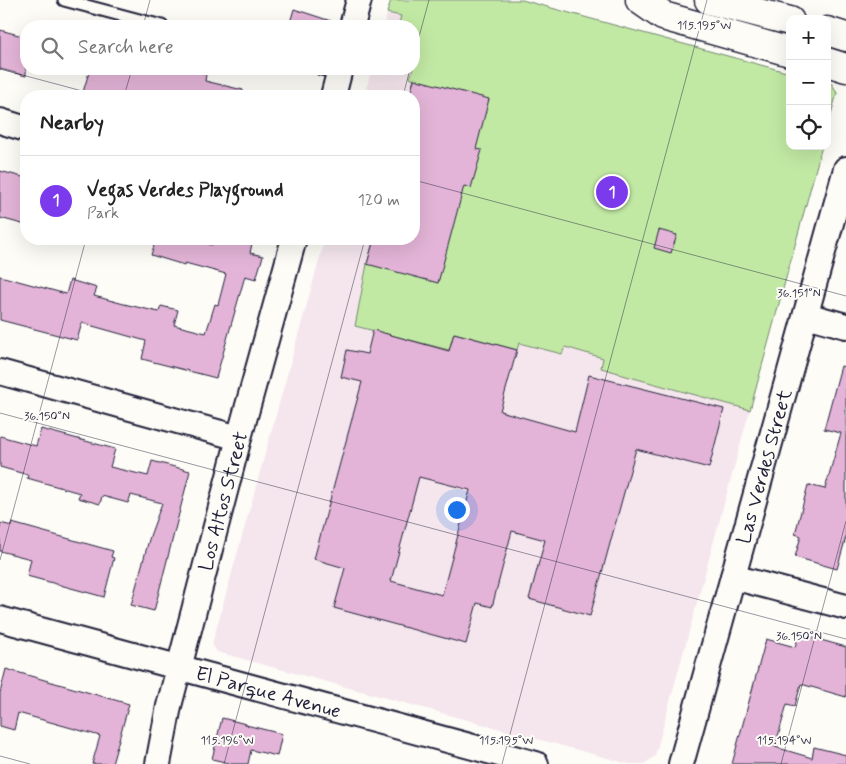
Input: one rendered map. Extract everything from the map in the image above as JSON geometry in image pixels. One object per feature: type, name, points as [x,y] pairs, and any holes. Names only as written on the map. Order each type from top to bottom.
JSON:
[{"type":"main road","points":[[640,0],[663,16],[786,51]]},
{"type":"main road","points":[[709,0],[786,20]]},
{"type":"main road","points":[[831,32],[846,37]]},
{"type":"main road","points":[[831,63],[846,68]]},
{"type":"street","points":[[354,20],[359,0]]},
{"type":"street","points":[[333,90],[334,75]]},
{"type":"street","points":[[0,121],[20,126]]},
{"type":"street","name":"Las Verdes Street","points":[[681,764],[846,169]]},
{"type":"street","name":"Los Altos Street","points":[[158,764],[169,706],[239,438],[292,245]]},
{"type":"street","points":[[806,315],[846,326]]},
{"type":"street","points":[[0,372],[239,438]]},
{"type":"street","points":[[733,577],[846,607]]},
{"type":"street","name":"El Parque Avenue","points":[[0,619],[536,764]]},
{"type":"lane","points":[[64,0],[139,20]]},
{"type":"shaded area","points":[[391,0],[522,0],[786,72],[786,150],[821,150],[655,756],[644,764],[629,764],[217,652],[212,644],[323,245],[420,245],[420,90],[366,90],[370,75],[420,75],[420,20],[386,20]]},
{"type":"green space","points":[[391,0],[522,0],[786,72],[786,150],[821,150],[750,410],[601,368],[603,358],[565,347],[562,354],[519,343],[517,350],[454,333],[449,350],[355,326],[372,245],[420,245],[420,90],[412,90],[414,80],[410,78],[411,75],[420,75],[420,20],[400,20],[401,16],[387,13]]},
{"type":"green space","points":[[831,84],[837,93],[831,114]]},
{"type":"building","points":[[294,9],[328,20],[291,20]]},
{"type":"building","points":[[0,30],[20,35],[20,74],[0,69]]},
{"type":"building","points":[[88,75],[206,75],[205,81],[243,90],[84,90]]},
{"type":"building","points":[[414,79],[489,99],[476,149],[482,150],[471,188],[464,186],[438,283],[367,264],[372,245],[420,245],[420,90],[411,90]]},
{"type":"building","points":[[0,171],[20,176],[20,223],[0,218]]},
{"type":"building","points":[[659,230],[677,235],[671,253],[654,248]]},
{"type":"building","points":[[154,245],[252,245],[250,253],[263,256],[256,279],[245,276],[216,378],[142,359],[146,341],[82,323],[77,340],[0,320],[0,276],[66,294],[70,280],[97,288],[94,296],[159,312],[161,306],[178,310],[174,325],[206,333],[215,304],[218,305],[226,274],[185,263],[184,265],[151,255]]},
{"type":"building","points":[[373,330],[449,351],[454,333],[517,350],[500,411],[575,432],[589,375],[724,409],[709,468],[636,449],[590,616],[529,599],[545,540],[512,531],[492,607],[477,603],[466,644],[334,608],[345,568],[314,559],[362,382],[341,377],[347,350],[367,354]],"holes":[[[419,477],[470,490],[442,595],[391,581]]]},
{"type":"building","points":[[841,366],[846,367],[846,537],[837,569],[795,557],[801,536],[795,534],[808,485],[825,489],[841,433],[824,429]]},
{"type":"building","points":[[41,429],[115,449],[110,467],[148,476],[152,461],[190,471],[154,611],[131,605],[150,536],[162,503],[131,495],[128,503],[102,496],[100,504],[78,498],[80,493],[27,478],[28,475],[0,467],[0,436],[36,446]]},
{"type":"building","points":[[0,523],[12,526],[12,523],[113,551],[111,557],[114,558],[104,597],[27,576],[31,559],[0,551]]},
{"type":"building","points":[[799,634],[846,647],[846,697],[801,684],[795,706],[787,704],[775,747],[812,758],[814,747],[846,755],[846,764],[732,764],[766,639],[795,647]]},
{"type":"building","points":[[6,669],[129,704],[112,764],[92,764],[100,736],[18,713],[14,730],[0,726],[0,693]]},
{"type":"building","points":[[222,718],[282,734],[277,756],[251,750],[248,764],[233,764],[212,759]]},
{"type":"place","name":"Vegas Verdes Playground","points":[[612,192]]}]
